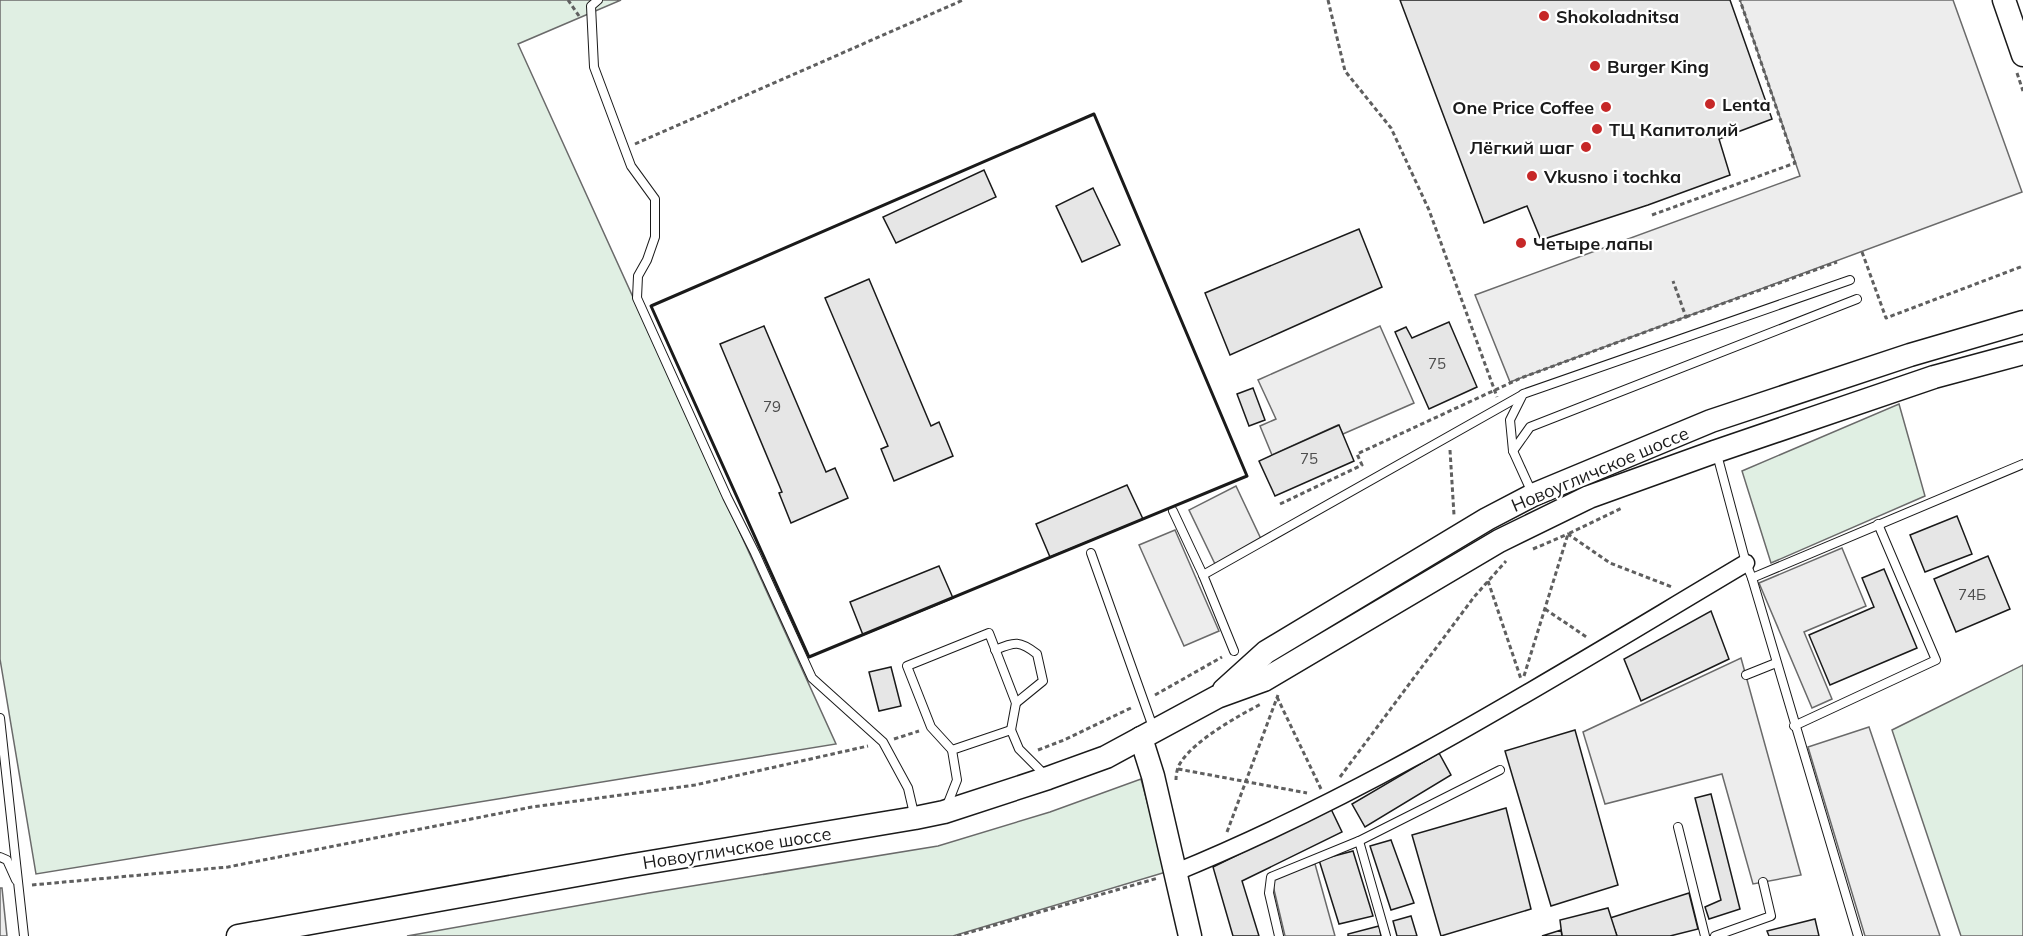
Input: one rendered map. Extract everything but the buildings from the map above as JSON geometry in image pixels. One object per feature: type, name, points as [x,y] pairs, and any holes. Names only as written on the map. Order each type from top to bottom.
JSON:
[{"type":"main road","points":[[2004,0],[2023,55]]},
{"type":"main road","name":"Новоугличское шоссе","points":[[1216,697],[1266,652],[1487,519],[1533,495],[1711,421],[1910,355],[2023,322]]},
{"type":"main road","name":"Новоугличское шоссе","points":[[238,936],[944,812],[1106,757],[1216,697],[1264,680],[1499,542],[1589,497],[1934,377],[2023,353]]},
{"type":"main road","points":[[1993,361],[2023,357]]},
{"type":"main road","points":[[1148,735],[1153,776],[1190,936]]},
{"type":"street","points":[[1174,873],[1297,819],[1364,785],[1604,649],[1693,595],[1749,571]]},
{"type":"lane","points":[[598,0],[591,6],[594,67],[631,166],[655,199],[655,237],[647,260],[638,276],[637,298],[727,498],[755,553],[812,678],[884,742],[908,788],[915,818]]},
{"type":"lane","points":[[1203,575],[1523,394],[1850,280]]},
{"type":"lane","points":[[1513,451],[1530,427],[1857,299]]},
{"type":"lane","points":[[1523,394],[1510,420],[1513,451],[1533,495]]},
{"type":"lane","points":[[1714,452],[1719,462],[1794,726],[1858,936]]},
{"type":"lane","points":[[1749,571],[1878,524],[2023,464]]},
{"type":"lane","points":[[1173,511],[1203,575],[1234,651]]},
{"type":"lane","points":[[1794,726],[1936,660],[1878,524]]},
{"type":"lane","points":[[1091,553],[1148,735]]},
{"type":"lane","points":[[944,812],[957,780],[951,750],[931,727],[907,666],[989,633],[1016,704],[1011,730],[1019,749],[1048,778]]},
{"type":"lane","points":[[995,650],[1014,643],[1024,645],[1037,654],[1042,681],[1016,704]]},
{"type":"lane","points":[[1746,675],[1776,663]]},
{"type":"lane","points":[[0,718],[24,936]]},
{"type":"lane","points":[[951,750],[1011,730]]},
{"type":"lane","points":[[1280,936],[1269,893],[1270,878],[1359,841],[1500,770]]},
{"type":"lane","points":[[1678,827],[1705,936]]},
{"type":"lane","points":[[1359,841],[1386,936]]},
{"type":"lane","points":[[0,857],[7,861],[19,886]]},
{"type":"lane","points":[[1715,936],[1771,916],[1763,882]]},
{"type":"path","points":[[625,149],[963,0]]},
{"type":"path","points":[[1328,0],[1345,71],[1391,128],[1429,210],[1501,407]]},
{"type":"path","points":[[1652,215],[1795,162],[1740,0]]},
{"type":"path","points":[[1862,252],[1886,318],[2023,266]]},
{"type":"path","points":[[1280,504],[1362,465],[1357,454],[1521,378],[1837,262]]},
{"type":"path","points":[[1673,281],[1686,317]]},
{"type":"path","points":[[1450,447],[1454,520]]},
{"type":"path","points":[[1527,551],[1622,508]]},
{"type":"path","points":[[1568,534],[1610,563],[1693,595]]},
{"type":"path","points":[[1488,581],[1522,682],[1568,534]]},
{"type":"path","points":[[1338,779],[1474,597],[1507,560]]},
{"type":"path","points":[[1545,609],[1604,649]]},
{"type":"path","points":[[1176,786],[1179,764],[1190,752],[1231,721],[1277,696]]},
{"type":"path","points":[[1226,835],[1277,696]]},
{"type":"path","points":[[1277,696],[1325,796]]},
{"type":"path","points":[[19,886],[228,867],[532,807],[695,785],[884,742],[931,727]]},
{"type":"path","points":[[1178,769],[1314,794]]},
{"type":"path","points":[[957,936],[1174,873]]},
{"type":"green space","points":[[0,0],[621,0],[518,44],[836,744],[36,874],[0,659]]},
{"type":"green space","points":[[1899,404],[1925,496],[1771,563],[1742,471]]},
{"type":"green space","points":[[2023,665],[2023,936],[1961,936],[1892,730]]},
{"type":"green space","points":[[1141,779],[1166,872],[953,936],[407,936],[649,893],[938,846],[1050,812]]},
{"type":"shaded area","points":[[1740,0],[1953,0],[2022,192],[1510,382],[1475,295],[1800,176]]},
{"type":"shaded area","points":[[1380,326],[1414,403],[1343,434],[1338,425],[1272,455],[1260,426],[1276,419],[1258,380]]},
{"type":"shaded area","points":[[1236,486],[1261,539],[1215,564],[1189,510]]},
{"type":"shaded area","points":[[1175,530],[1219,631],[1184,646],[1139,545]]},
{"type":"shaded area","points":[[1842,548],[1866,606],[1804,632],[1832,699],[1812,708],[1759,583]]},
{"type":"shaded area","points":[[1741,658],[1801,875],[1753,884],[1722,774],[1605,804],[1583,732]]},
{"type":"shaded area","points":[[1869,727],[1940,936],[1865,936],[1808,747]]},
{"type":"shaded area","points":[[1315,864],[1335,936],[1285,936],[1271,877]]},
{"type":"shaded area","points":[[0,888],[2,888],[7,936],[0,936]]},
{"type":"wall","points":[[1094,114],[1247,476],[809,657],[651,306],[1094,114]]},
{"type":"place","name":"Shokoladnitsa","points":[[1544,16]]},
{"type":"place","name":"Burger King","points":[[1595,66]]},
{"type":"place","name":"Lenta","points":[[1710,104]]},
{"type":"place","name":"One Price Coffee","points":[[1606,107]]},
{"type":"place","name":"ТЦ Капитолий","points":[[1597,129]]},
{"type":"place","name":"Лёгкий шаг","points":[[1586,147]]},
{"type":"place","name":"Vkusno i tochka","points":[[1532,176]]},
{"type":"place","name":"Четыре лапы","points":[[1521,243]]}]
